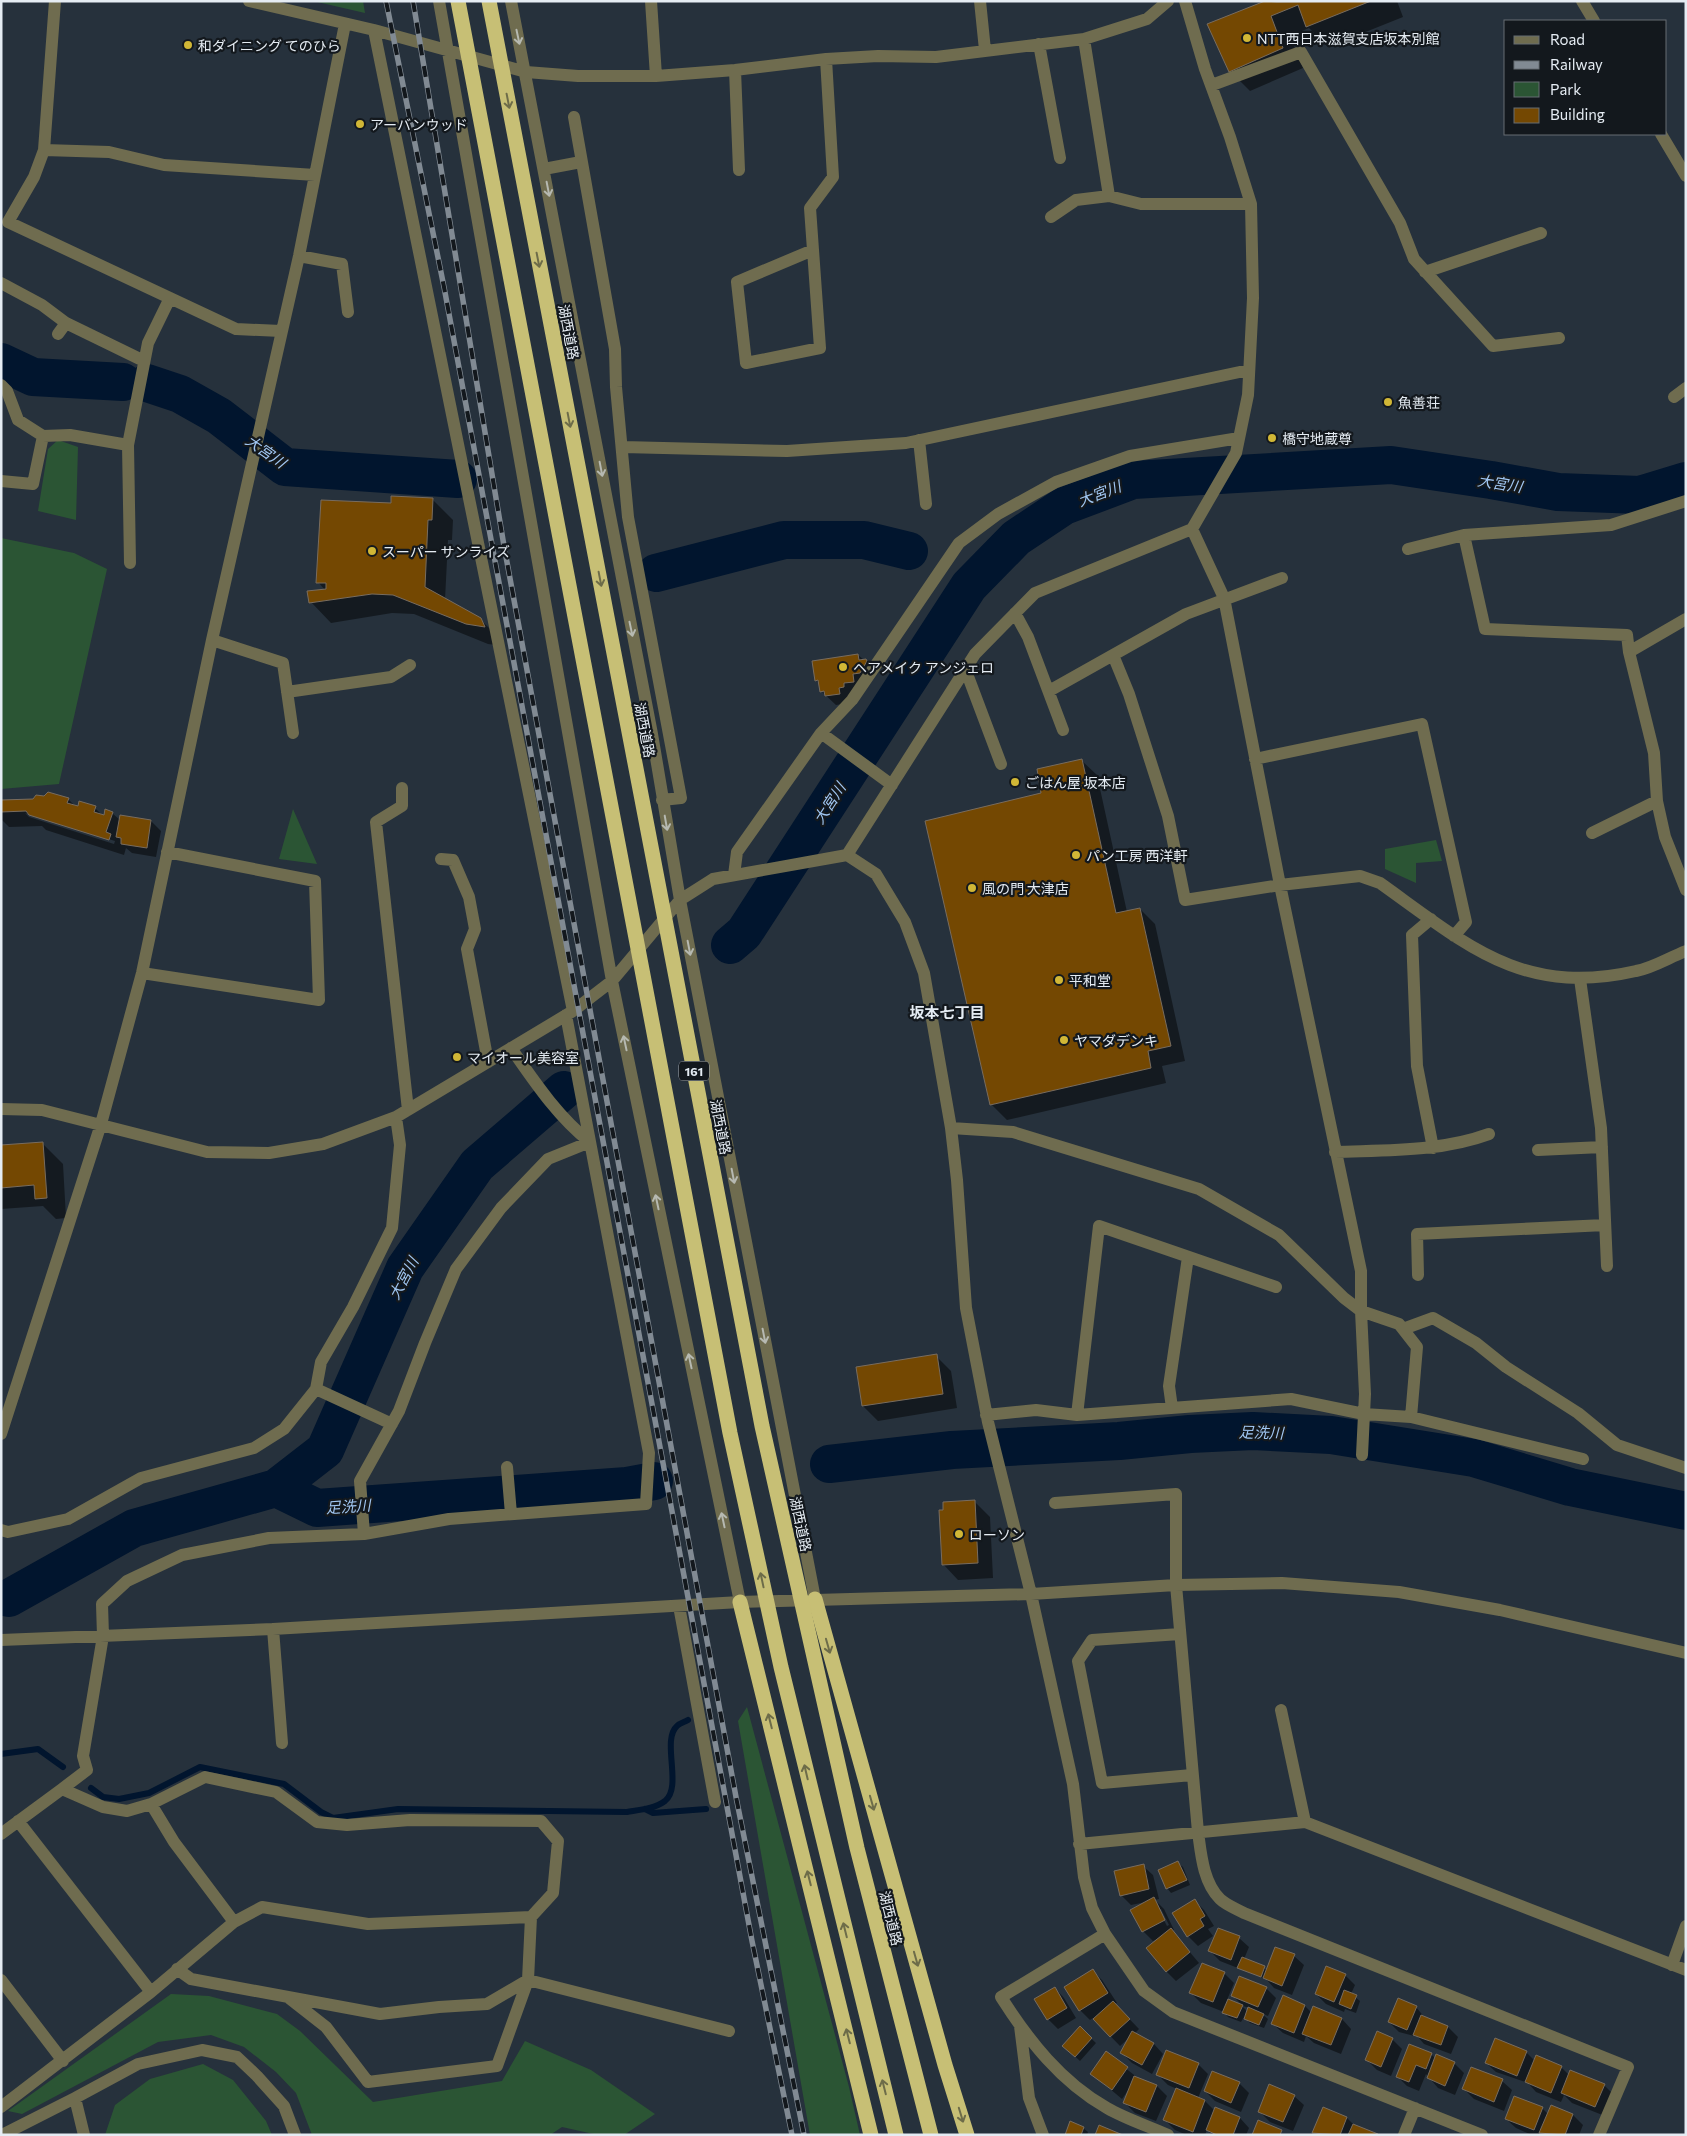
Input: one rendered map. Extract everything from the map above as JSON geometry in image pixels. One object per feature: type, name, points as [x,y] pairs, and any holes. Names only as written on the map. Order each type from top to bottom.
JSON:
[{"type":"highway","name":"161","points":[[458,1],[730,1433],[781,1667],[896,2135]]},
{"type":"highway","name":"湖西道路","points":[[489,1],[762,1426],[857,1848],[931,2135]]},
{"type":"highway","points":[[815,1599],[945,2064],[967,2135]]},
{"type":"highway","points":[[740,1602],[871,2135]]},
{"type":"street","points":[[55,1],[44,150],[34,177],[8,222],[236,329],[282,331]]},
{"type":"street","points":[[249,1],[374,30],[526,72],[578,76],[656,76],[735,70],[826,59],[878,56],[936,57],[1084,40],[1147,19],[1168,1]]},
{"type":"street","points":[[439,1],[612,981],[740,1602]]},
{"type":"street","points":[[511,1],[652,734],[680,900],[815,1599]]},
{"type":"street","points":[[651,1],[656,76]]},
{"type":"street","points":[[980,1],[985,50]]},
{"type":"street","points":[[847,855],[966,671],[975,654],[1034,593],[1192,529],[1236,453],[1248,394],[1253,298],[1252,204],[1205,69],[1184,1]]},
{"type":"street","points":[[1582,1],[1593,20]]},
{"type":"street","points":[[1,1434],[101,1124],[142,973],[212,640],[299,256],[345,24]]},
{"type":"street","points":[[1,1834],[87,1770],[83,1756],[103,1636],[102,1604],[127,1581],[182,1556],[268,1538],[364,1533],[449,1519],[646,1504],[649,1453],[590,1142],[570,1013],[374,30]]},
{"type":"street","points":[[1084,40],[1109,196]]},
{"type":"street","points":[[1039,44],[1060,158]]},
{"type":"street","points":[[1212,85],[1301,52],[1400,223],[1414,259],[1425,272],[1493,346],[1559,338]]},
{"type":"street","points":[[813,250],[737,282],[746,363],[820,348],[813,250],[810,208],[833,177],[826,59]]},
{"type":"street","points":[[735,70],[740,170]]},
{"type":"street","points":[[574,117],[616,349],[616,387],[628,517],[681,798],[662,800]]},
{"type":"street","points":[[1662,135],[1686,176]]},
{"type":"street","points":[[44,150],[109,152],[164,165],[315,175]]},
{"type":"street","points":[[544,170],[581,162]]},
{"type":"street","points":[[1051,217],[1076,200],[1109,196],[1141,204],[1252,204]]},
{"type":"street","points":[[1425,272],[1541,233]]},
{"type":"street","points":[[299,256],[342,264],[348,312]]},
{"type":"street","points":[[1,283],[42,305],[66,323],[144,361]]},
{"type":"street","points":[[130,563],[128,445],[148,343],[170,298]]},
{"type":"street","points":[[58,334],[66,323]]},
{"type":"street","points":[[623,447],[786,451],[919,440],[1249,370]]},
{"type":"street","points":[[1,385],[7,391],[18,420],[43,436],[70,436],[128,445]]},
{"type":"street","points":[[1674,397],[1686,388]]},
{"type":"street","points":[[1,481],[33,484],[43,436]]},
{"type":"street","points":[[735,875],[737,852],[821,734],[852,700],[959,543],[998,514],[1056,482],[1130,456],[1239,438]]},
{"type":"street","points":[[919,440],[926,504]]},
{"type":"street","points":[[1408,548],[1464,535],[1611,525],[1686,501]]},
{"type":"street","points":[[611,518],[628,517]]},
{"type":"street","points":[[1192,529],[1224,598],[1280,885],[1361,1271],[1364,1418],[1362,1455]]},
{"type":"street","points":[[1464,535],[1485,629],[1627,635],[1629,652],[1654,753],[1657,801],[1665,837],[1686,890]]},
{"type":"street","points":[[1048,691],[1186,614],[1224,598],[1282,578]]},
{"type":"street","points":[[625,600],[644,600]]},
{"type":"street","points":[[1015,613],[1028,637],[1063,730]]},
{"type":"street","points":[[1629,652],[1686,620]]},
{"type":"street","points":[[212,640],[283,663],[293,733]]},
{"type":"street","points":[[1113,655],[1129,694],[1168,816],[1185,900],[1280,885],[1360,876],[1380,883],[1454,936],[1493,960],[1531,974],[1580,979],[1638,971],[1686,951]]},
{"type":"street","points":[[287,692],[391,677],[410,665]]},
{"type":"street","points":[[966,671],[1001,764]]},
{"type":"street","points":[[1255,759],[1422,724],[1466,922],[1454,936]]},
{"type":"street","points":[[821,734],[892,785]]},
{"type":"street","points":[[402,788],[402,806],[376,822],[408,1110]]},
{"type":"street","points":[[1592,833],[1657,801]]},
{"type":"street","points":[[142,973],[319,1000],[315,881],[167,852]]},
{"type":"street","points":[[1,1108],[42,1110],[207,1152],[269,1153],[323,1144],[396,1117],[570,1013],[612,981],[680,900],[713,879],[832,856],[847,855],[876,874],[905,922],[924,973],[951,1128],[957,1180],[966,1308],[987,1418],[1031,1594],[1073,1784],[1084,1877],[1092,1908],[1105,1934],[1144,1991],[1173,2012],[1482,2135]]},
{"type":"street","points":[[440,859],[453,860],[469,897],[475,930],[467,948],[488,1062]]},
{"type":"street","points":[[1431,920],[1412,935],[1418,1066],[1433,1148]]},
{"type":"street","points":[[1580,979],[1602,1147],[1607,1266]]},
{"type":"street","points":[[511,1048],[533,1080],[575,1130],[590,1142]]},
{"type":"street","points":[[1,1530],[8,1532],[68,1519],[141,1478],[254,1448],[284,1428],[316,1389],[321,1362],[353,1307],[392,1228],[400,1144],[396,1117]]},
{"type":"street","points":[[951,1128],[1013,1132],[1199,1190],[1279,1235],[1344,1298],[1362,1311],[1399,1324],[1417,1347],[1411,1417]]},
{"type":"street","points":[[1335,1152],[1433,1148],[1466,1143],[1489,1134]]},
{"type":"street","points":[[364,1533],[360,1481],[399,1411],[456,1269],[501,1208],[548,1159],[590,1142]]},
{"type":"street","points":[[1538,1150],[1602,1147]]},
{"type":"street","points":[[1418,1275],[1417,1234],[1605,1225]]},
{"type":"street","points":[[1077,1415],[1099,1226],[1276,1287]]},
{"type":"street","points":[[1172,1408],[1169,1386],[1188,1257]]},
{"type":"street","points":[[1403,1329],[1433,1318],[1476,1342],[1506,1367],[1578,1413],[1617,1445],[1686,1468]]},
{"type":"street","points":[[316,1389],[391,1423]]},
{"type":"street","points":[[987,1418],[1036,1410],[1077,1415],[1291,1398],[1364,1418],[1411,1417],[1582,1459]]},
{"type":"street","points":[[507,1467],[511,1514]]},
{"type":"street","points":[[1055,1503],[1176,1494],[1176,1586],[1198,1832],[1203,1863],[1209,1883],[1221,1899],[1244,1913],[1628,2067],[1599,2135]]},
{"type":"street","points":[[1,1640],[273,1629],[740,1602],[1031,1594],[1176,1586],[1282,1583],[1399,1592],[1500,1610],[1686,1653]]},
{"type":"street","points":[[679,1606],[715,1802]]},
{"type":"street","points":[[273,1629],[282,1743]]},
{"type":"street","points":[[1180,1634],[1092,1640],[1078,1661],[1102,1783],[1192,1775]]},
{"type":"street","points":[[1282,1710],[1305,1822]]},
{"type":"street","points":[[62,1788],[103,1807],[127,1811],[152,1804],[205,1776],[276,1792],[317,1822],[347,1825],[410,1820],[541,1821],[558,1841],[553,1893],[531,1917],[528,1980],[497,2066],[368,2082],[326,2027],[288,1997]]},
{"type":"street","points":[[152,1804],[174,1842],[234,1922]]},
{"type":"street","points":[[18,1822],[151,1992]]},
{"type":"street","points":[[1080,1844],[1305,1822],[1686,1970]]},
{"type":"street","points":[[1,2107],[151,1992],[234,1922],[262,1907],[368,1924],[531,1917]]},
{"type":"street","points":[[1672,1964],[1686,1926]]},
{"type":"street","points":[[1105,1934],[1001,1997],[1042,2055],[1063,2075],[1107,2108],[1168,2135]]},
{"type":"street","points":[[177,1969],[191,1979],[380,2014],[487,2004],[528,1980],[729,2031]]},
{"type":"street","points":[[1,1980],[63,2061]]},
{"type":"street","points":[[1020,2026],[1028,2098],[1043,2135]]},
{"type":"street","points":[[2,2135],[138,2064],[202,2050],[237,2058],[257,2076],[284,2106],[295,2135]]},
{"type":"street","points":[[75,2098],[84,2135]]},
{"type":"street","points":[[1404,2135],[1415,2108]]},
{"type":"green space","points":[[313,1],[363,1],[365,13]]},
{"type":"green space","points":[[58,440],[78,447],[76,520],[38,511],[48,449]]},
{"type":"green space","points":[[1,538],[74,553],[107,569],[59,784],[1,789]]},
{"type":"green space","points":[[293,809],[317,864],[279,859]]},
{"type":"green space","points":[[1436,840],[1442,861],[1416,863],[1416,883],[1385,869],[1385,849]]},
{"type":"green space","points":[[747,1707],[849,2087],[860,2135],[810,2135],[738,1721]]},
{"type":"green space","points":[[171,1994],[209,1996],[277,2014],[300,2031],[373,2102],[502,2081],[525,2041],[591,2070],[655,2114],[624,2135],[598,2135],[562,2127],[550,2135],[312,2135],[296,2093],[276,2072],[244,2047],[211,2035],[158,2042],[22,2114],[8,2111]]},
{"type":"green space","points":[[203,2064],[233,2080],[266,2121],[272,2135],[105,2135],[115,2105],[150,2079]]},
{"type":"building","name":"NTT西日本滋賀支店坂本別館","points":[[1265,1],[1371,1],[1306,27],[1298,5],[1271,16],[1283,48],[1229,72],[1207,24]]},
{"type":"building","name":"スーパー サンライズ","points":[[391,496],[433,498],[432,520],[428,520],[425,587],[481,618],[485,627],[466,624],[393,595],[372,594],[309,603],[307,591],[326,589],[326,583],[316,583],[321,500],[391,503]]},
{"type":"building","points":[[858,654],[859,660],[866,659],[867,661],[860,673],[853,674],[854,682],[844,683],[844,687],[839,688],[840,694],[825,696],[824,691],[820,692],[818,680],[815,681],[812,661]]},
{"type":"building","name":"平和堂","points":[[1082,759],[1116,913],[1140,908],[1171,1046],[1148,1051],[1151,1068],[990,1105],[925,821],[1041,793],[1037,769]]},
{"type":"building","points":[[48,792],[69,798],[67,803],[78,806],[79,801],[96,806],[94,812],[104,815],[105,809],[113,812],[106,832],[111,834],[109,840],[29,815],[26,811],[1,812],[1,800],[33,799],[36,795],[44,796]]},
{"type":"building","points":[[120,815],[151,820],[147,848],[121,844],[121,838],[116,837]]},
{"type":"building","points":[[43,1142],[47,1198],[35,1199],[34,1185],[1,1188],[1,1145]]},
{"type":"building","points":[[937,1354],[943,1394],[862,1406],[856,1367]]},
{"type":"building","points":[[975,1500],[978,1563],[942,1565],[939,1510],[943,1510],[943,1502]]},
{"type":"building","points":[[1178,1861],[1187,1880],[1166,1889],[1158,1870]]},
{"type":"building","points":[[1144,1864],[1149,1889],[1120,1896],[1114,1871]]},
{"type":"building","points":[[1154,1897],[1165,1920],[1142,1932],[1130,1910]]},
{"type":"building","points":[[1195,1899],[1205,1916],[1200,1919],[1204,1926],[1187,1937],[1172,1913]]},
{"type":"building","points":[[1171,1928],[1190,1952],[1166,1972],[1146,1948]]},
{"type":"building","points":[[1218,1928],[1240,1936],[1231,1960],[1208,1951]]},
{"type":"building","points":[[1275,1947],[1295,1954],[1282,1986],[1263,1978]]},
{"type":"building","points":[[1242,1957],[1265,1966],[1261,1977],[1237,1968]]},
{"type":"building","points":[[1202,1963],[1225,1972],[1213,2002],[1189,1993]]},
{"type":"building","points":[[1326,1966],[1346,1974],[1334,2002],[1315,1994]]},
{"type":"building","points":[[1093,1969],[1108,1993],[1079,2011],[1064,1987]]},
{"type":"building","points":[[1239,1976],[1267,1987],[1258,2007],[1231,1996]]},
{"type":"building","points":[[1055,1987],[1067,2008],[1047,2020],[1034,1999]]},
{"type":"building","points":[[1344,1990],[1357,1995],[1351,2009],[1339,2004]]},
{"type":"building","points":[[1283,1995],[1305,2005],[1294,2033],[1271,2024]]},
{"type":"building","points":[[1398,1998],[1417,2006],[1407,2030],[1388,2022]]},
{"type":"building","points":[[1228,1999],[1243,2005],[1237,2018],[1222,2013]]},
{"type":"building","points":[[1113,2001],[1130,2019],[1110,2037],[1093,2019]]},
{"type":"building","points":[[1313,2006],[1342,2018],[1331,2045],[1302,2034]]},
{"type":"building","points":[[1248,2007],[1264,2014],[1259,2025],[1244,2019]]},
{"type":"building","points":[[1421,2015],[1448,2026],[1441,2045],[1413,2035]]},
{"type":"building","points":[[1080,2026],[1092,2038],[1075,2057],[1062,2046]]},
{"type":"building","points":[[1132,2031],[1154,2043],[1142,2065],[1120,2053]]},
{"type":"building","points":[[1377,2031],[1393,2038],[1381,2067],[1365,2060]]},
{"type":"building","points":[[1495,2038],[1527,2051],[1517,2076],[1485,2063]]},
{"type":"building","points":[[1409,2044],[1432,2053],[1426,2069],[1416,2065],[1409,2082],[1396,2077]]},
{"type":"building","points":[[1166,2050],[1199,2063],[1189,2088],[1156,2075]]},
{"type":"building","points":[[1106,2051],[1128,2067],[1112,2090],[1090,2074]]},
{"type":"building","points":[[1436,2054],[1455,2062],[1445,2086],[1427,2078]]},
{"type":"building","points":[[1536,2055],[1562,2066],[1551,2093],[1525,2082]]},
{"type":"building","points":[[1471,2067],[1503,2079],[1494,2102],[1462,2089]]},
{"type":"building","points":[[1570,2070],[1605,2084],[1595,2107],[1561,2093]]},
{"type":"building","points":[[1212,2071],[1240,2082],[1231,2103],[1204,2091]]},
{"type":"building","points":[[1134,2076],[1157,2085],[1146,2112],[1123,2103]]},
{"type":"building","points":[[1269,2084],[1295,2095],[1283,2122],[1258,2112]]},
{"type":"building","points":[[1176,2088],[1205,2100],[1193,2132],[1163,2120]]},
{"type":"building","points":[[1514,2096],[1543,2107],[1534,2130],[1505,2119]]},
{"type":"building","points":[[1551,2105],[1573,2114],[1565,2135],[1539,2133]]},
{"type":"building","points":[[1215,2107],[1240,2117],[1233,2135],[1217,2135],[1206,2130]]},
{"type":"building","points":[[1323,2107],[1347,2117],[1340,2135],[1312,2133]]},
{"type":"building","points":[[1258,2120],[1282,2130],[1280,2135],[1252,2135]]},
{"type":"building","points":[[1070,2121],[1084,2127],[1081,2135],[1065,2135]]},
{"type":"building","points":[[1353,2124],[1378,2134],[1348,2135]]},
{"type":"building","points":[[1099,2125],[1123,2135],[1095,2135]]},
{"type":"waterway","name":"大宮川","points":[[1,362],[33,377],[123,382]]},
{"type":"waterway","name":"大宮川","points":[[147,383],[180,394],[219,416],[285,467],[458,479]]},
{"type":"waterway","name":"大宮川","points":[[730,945],[744,933],[969,586],[1016,538],[1064,506],[1133,480],[1391,465],[1558,492],[1640,495],[1686,481]]},
{"type":"waterway","name":"大宮川","points":[[656,573],[784,540],[864,540],[909,551]]},
{"type":"waterway","name":"大宮川","points":[[276,1488],[325,1450],[405,1268],[477,1165],[564,1090]]},
{"type":"waterway","name":"足洗川","points":[[829,1464],[952,1450],[1119,1441],[1190,1434],[1253,1431],[1331,1435],[1474,1458],[1570,1487],[1686,1511]]},
{"type":"waterway","name":"足洗川","points":[[9,1598],[134,1528],[276,1488],[317,1508],[627,1486],[654,1481]]},
{"type":"waterway","points":[[91,1788],[103,1797],[119,1799],[149,1793],[200,1767],[284,1784],[321,1812],[333,1818],[398,1809],[627,1812],[656,1806],[665,1801],[670,1794],[672,1785],[671,1742],[673,1733],[678,1725],[688,1720]]},
{"type":"waterway","points":[[1,1754],[38,1749],[63,1767]]},
{"type":"waterway","points":[[645,1809],[653,1813],[706,1809]]},
{"type":"railway","points":[[386,1],[444,287],[752,1941],[792,2135]]},
{"type":"railway","points":[[413,1],[504,546],[736,1797],[804,2135]]},
{"type":"place","name":"NTT西日本滋賀支店坂本別館","points":[[1247,38]]},
{"type":"place","name":"和ダイニング てのひら","points":[[188,45]]},
{"type":"place","name":"アーバンウッド","points":[[360,124]]},
{"type":"place","name":"魚善荘","points":[[1388,402]]},
{"type":"place","name":"橋守地蔵尊","points":[[1272,438]]},
{"type":"place","name":"スーパー サンライズ","points":[[372,551]]},
{"type":"place","name":"ヘアメイク アンジェロ","points":[[843,667]]},
{"type":"place","name":"ごはん屋 坂本店","points":[[1015,782]]},
{"type":"place","name":"パン工房 西洋軒","points":[[1076,855]]},
{"type":"place","name":"風の門 大津店","points":[[972,888]]},
{"type":"place","name":"平和堂","points":[[1059,980]]},
{"type":"place","name":"ヤマダデンキ","points":[[1064,1040]]},
{"type":"place","name":"マイオール美容室","points":[[457,1057]]},
{"type":"place","name":"ローソン","points":[[959,1534]]},
{"type":"district","name":"坂本七丁目","points":[[947,1012]]}]
